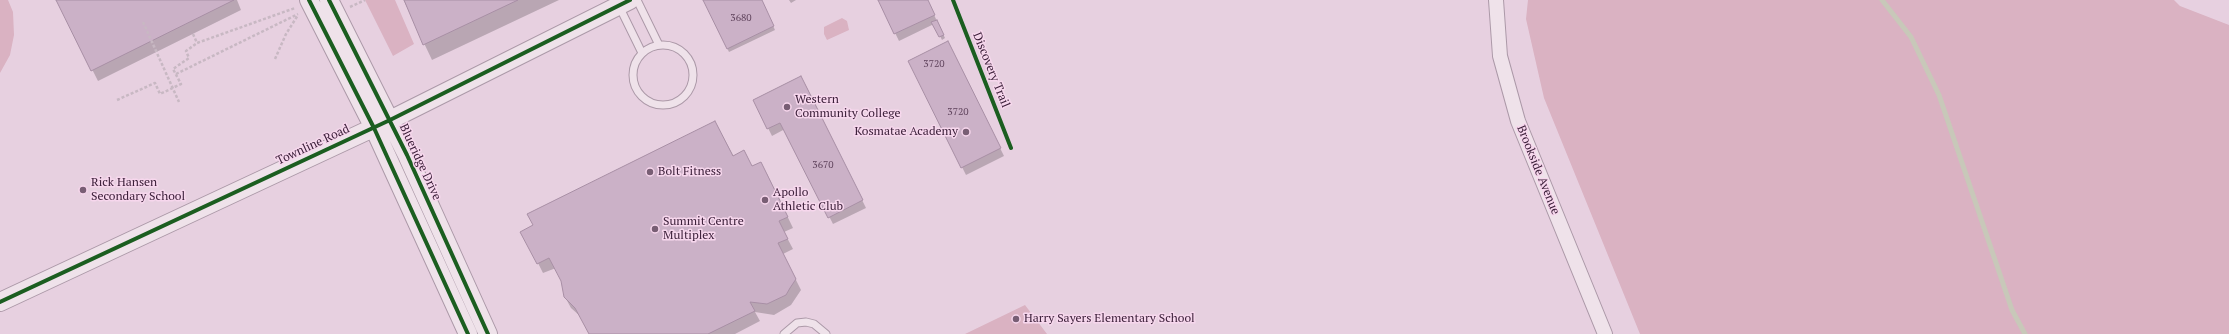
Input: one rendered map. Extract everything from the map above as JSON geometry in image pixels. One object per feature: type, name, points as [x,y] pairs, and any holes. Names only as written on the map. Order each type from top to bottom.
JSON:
[{"type":"street","name":"Blueridge Drive","points":[[329,0],[390,120],[488,334]]},
{"type":"street","name":"Brookside Avenue","points":[[1496,0],[1500,56],[1518,121],[1605,334]]},
{"type":"street","name":"Townline Road","points":[[0,302],[374,128],[621,2]]},
{"type":"street","points":[[304,4],[374,128],[468,334]]},
{"type":"lane","points":[[637,0],[659,45]]},
{"type":"lane","points":[[621,2],[642,53]]},
{"type":"lane","points":[[659,45],[669,45],[679,49],[686,56],[691,65],[693,75],[691,85],[679,100],[670,104],[660,105],[643,97],[633,80],[635,66],[642,53],[659,45]]},
{"type":"lane","points":[[784,334],[797,323],[806,322],[817,326],[826,334]]},
{"type":"path","points":[[350,8],[365,0]]},
{"type":"path","points":[[117,100],[155,83],[160,94],[181,84],[173,69],[189,58],[186,51],[197,43],[304,4]]},
{"type":"path","points":[[176,74],[300,13],[286,34],[275,59]]},
{"type":"path","points":[[143,22],[179,102]]},
{"type":"path","points":[[193,34],[197,43]]},
{"type":"shaded area","points":[[0,0],[8,0],[13,12],[14,35],[10,55],[0,73]]},
{"type":"shaded area","points":[[365,0],[395,0],[414,44],[393,56]]},
{"type":"shaded area","points":[[1528,0],[2174,0],[2180,6],[2229,25],[2229,334],[1640,334],[1544,98],[1526,19]]},
{"type":"shaded area","points":[[842,18],[847,21],[849,30],[827,40],[824,34],[824,27]]},
{"type":"shaded area","name":"Harry Sayers Elementary School","points":[[1025,305],[1047,334],[965,334]]},
{"type":"building","points":[[56,0],[234,0],[91,71]]},
{"type":"building","points":[[404,0],[518,0],[423,45]]},
{"type":"building","points":[[703,0],[762,0],[774,26],[727,49]]},
{"type":"building","points":[[878,0],[928,0],[935,15],[894,34]]},
{"type":"building","points":[[937,20],[944,35],[939,37],[931,22]]},
{"type":"building","points":[[948,41],[1001,148],[961,168],[908,61]]},
{"type":"building","points":[[801,76],[863,200],[828,218],[780,123],[767,129],[753,100]]},
{"type":"building","name":"Summit Centre Multiplex","points":[[715,121],[733,156],[744,150],[752,166],[761,162],[788,217],[779,221],[788,239],[778,243],[796,279],[786,295],[767,304],[750,302],[755,311],[708,334],[589,334],[575,308],[564,297],[561,281],[549,258],[537,264],[520,232],[533,225],[527,214]]},
{"type":"waterway","points":[[1882,0],[1911,37],[1939,95],[2012,310],[2025,334]]},
{"type":"cycle path","points":[[309,0],[374,128],[468,334]]},
{"type":"cycle path","points":[[329,0],[407,155],[488,334]]},
{"type":"cycle path","points":[[0,302],[390,120],[630,0]]},
{"type":"cycle path","name":"Discovery Trail","points":[[953,0],[1011,148]]},
{"type":"place","name":"Western Community College","points":[[787,107]]},
{"type":"place","name":"Kosmatae Academy","points":[[966,132]]},
{"type":"place","name":"Bolt Fitness","points":[[650,172]]},
{"type":"place","name":"Rick Hansen Secondary School","points":[[83,190]]},
{"type":"place","name":"Apollo Athletic Club","points":[[765,200]]},
{"type":"place","name":"Summit Centre Multiplex","points":[[655,229]]},
{"type":"place","name":"Harry Sayers Elementary School","points":[[1016,319]]}]
